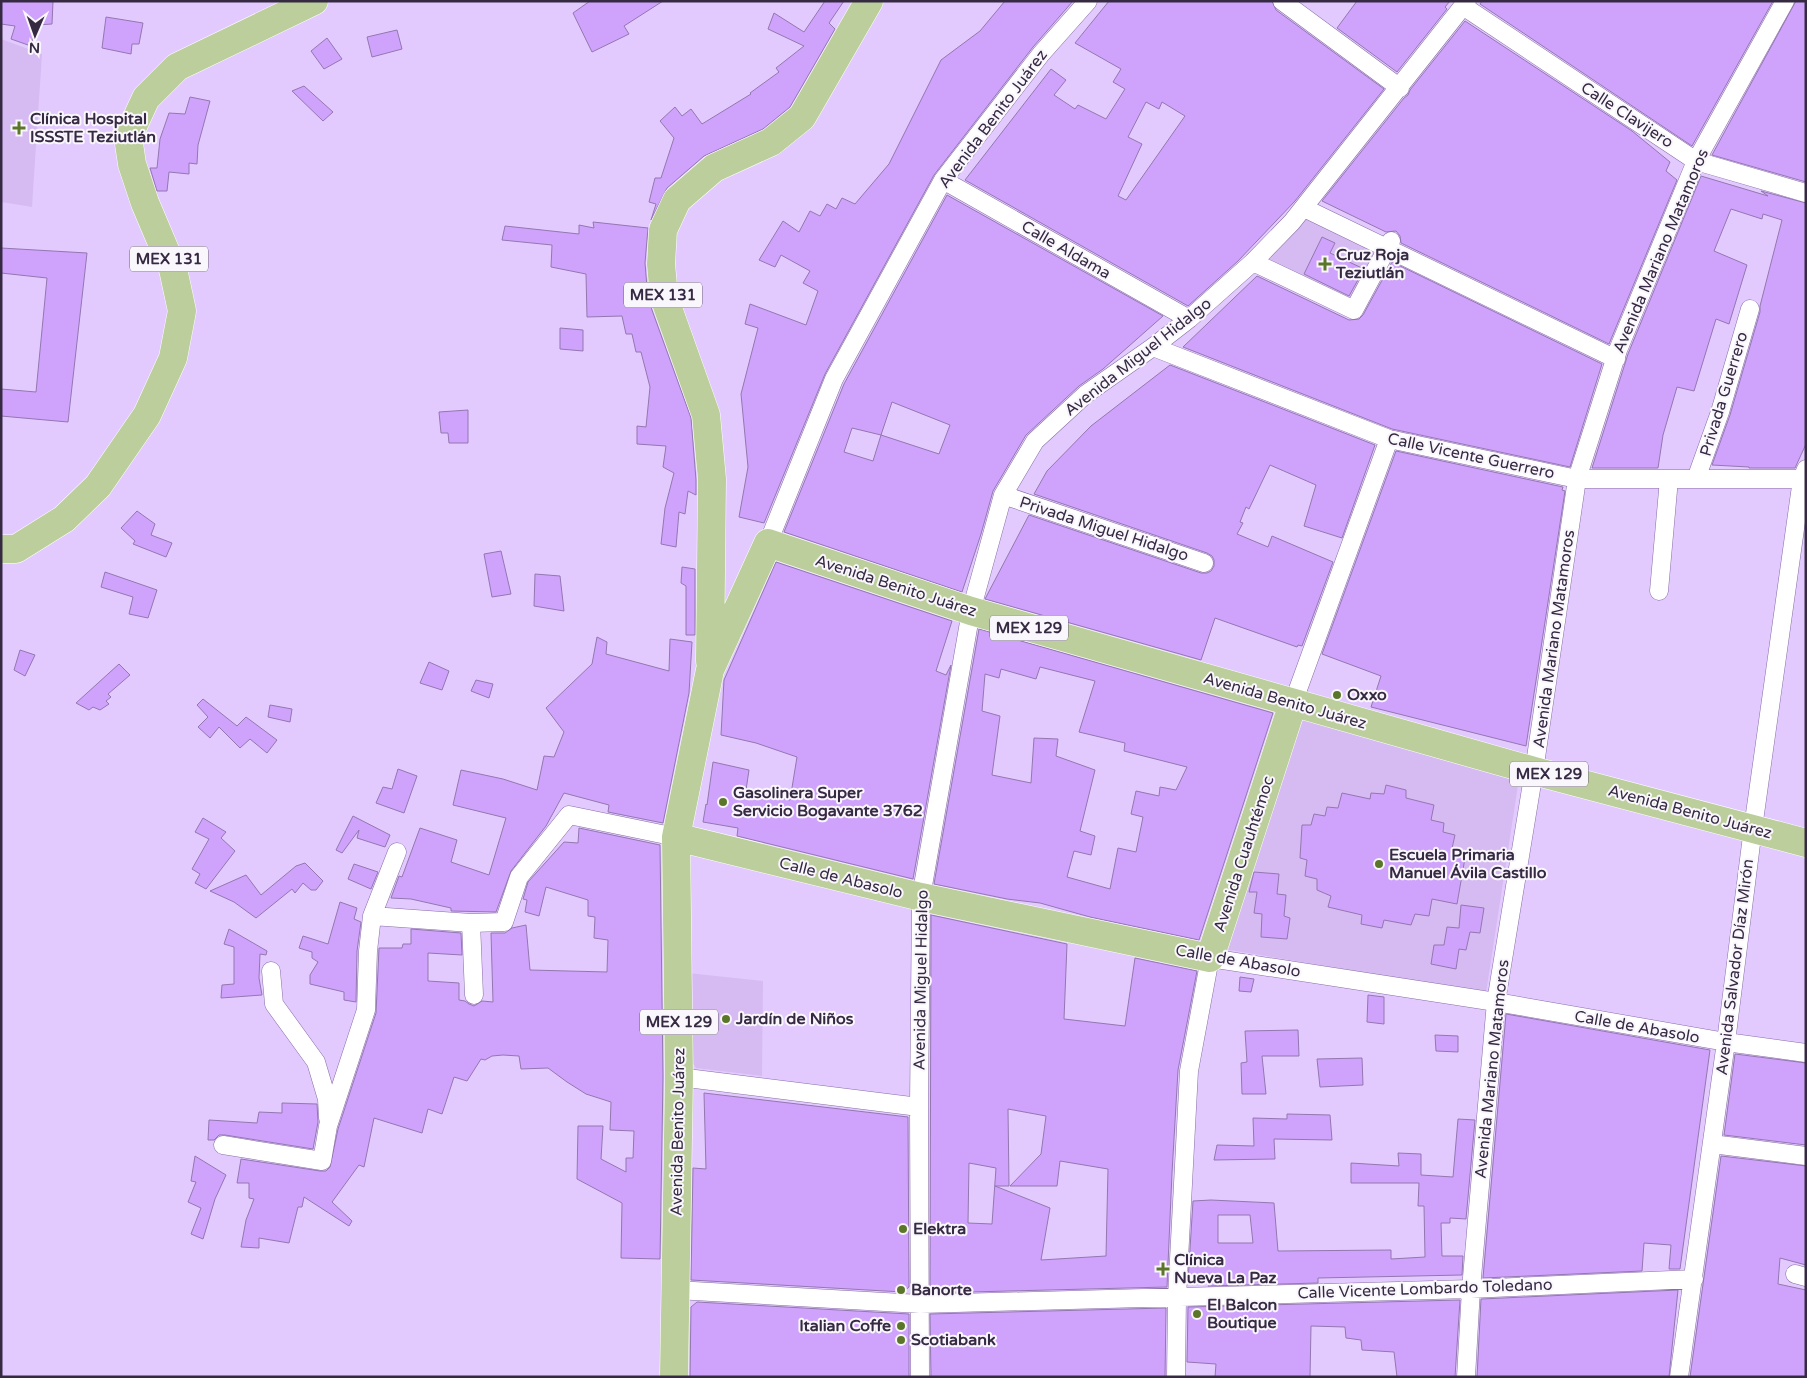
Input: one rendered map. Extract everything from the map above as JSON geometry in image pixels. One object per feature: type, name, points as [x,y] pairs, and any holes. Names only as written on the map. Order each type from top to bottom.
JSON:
[{"type":"main road","name":"MEX 131","points":[[1,549],[16,549],[64,520],[98,486],[147,415],[173,358],[182,311],[173,269],[142,195],[132,164],[128,137],[146,98],[177,67],[314,1]]},
{"type":"main road","name":"MEX 131","points":[[710,670],[712,479],[706,415],[664,297],[660,264],[663,230],[677,200],[714,168],[771,142],[802,117],[869,1]]},
{"type":"main road","name":"Avenida Benito Juárez","points":[[674,1377],[679,1077],[676,837],[710,670],[768,543],[971,611],[1534,771],[1806,843]]},
{"type":"main road","name":"Avenida Cuauhtémoc","points":[[1210,958],[1293,703]]},
{"type":"main road","name":"Calle de Abasolo","points":[[676,837],[921,897],[1210,958]]},
{"type":"street","name":"Avenida Benito Juárez","points":[[768,543],[834,379],[943,180],[1041,54],[1088,1]]},
{"type":"street","points":[[1282,1],[1302,7],[1400,88]]},
{"type":"street","name":"Avenida Mariano Matamoros","points":[[1466,1377],[1471,1289],[1496,1002],[1534,771],[1577,479],[1617,355],[1696,160],[1785,1]]},
{"type":"street","name":"Calle Clavijero","points":[[1465,4],[1696,160],[1806,193]]},
{"type":"street","name":"Avenida Miguel Hidalgo","points":[[920,1377],[919,1107],[921,897],[971,611],[1003,495],[1036,441],[1086,394],[1189,320],[1254,260],[1306,204],[1465,4]]},
{"type":"street","name":"Calle Aldama","points":[[943,180],[1189,320]]},
{"type":"street","points":[[1306,204],[1617,355]]},
{"type":"street","points":[[1254,260],[1353,308],[1386,243]]},
{"type":"street","name":"Privada Guerrero","points":[[1696,479],[1720,412],[1750,309]]},
{"type":"street","name":"Calle Vicente Guerrero","points":[[1153,347],[1389,439],[1577,479],[1696,479],[1804,476]]},
{"type":"street","name":"Avenida Cuauhtémoc","points":[[1293,703],[1389,439]]},
{"type":"street","name":"Avenida Salvador Díaz Mirón","points":[[1679,1377],[1726,1042],[1753,828],[1804,476]]},
{"type":"street","points":[[1659,591],[1669,479]]},
{"type":"street","name":"Privada Miguel Hidalgo","points":[[1003,495],[1204,562]]},
{"type":"street","points":[[372,916],[471,923],[504,922],[519,877],[569,815],[676,837]]},
{"type":"street","points":[[223,1145],[322,1162],[328,1126],[366,1010],[368,951],[372,916],[397,852]]},
{"type":"street","points":[[471,923],[474,995]]},
{"type":"street","name":"Avenida Cuauhtémoc","points":[[1176,1377],[1177,1297],[1189,1070],[1210,958]]},
{"type":"street","name":"Calle de Abasolo","points":[[1210,958],[1496,1002],[1726,1042],[1806,1053]]},
{"type":"street","points":[[270,971],[274,1004],[316,1062],[327,1099],[328,1126]]},
{"type":"street","points":[[679,1077],[919,1107]]},
{"type":"street","points":[[1712,1144],[1806,1156]]},
{"type":"street","name":"Calle Vicente Lombardo Toledano","points":[[676,1290],[920,1304],[1471,1289],[1694,1279]]},
{"type":"shaded area","name":"Clínica Hospital ISSSTE Teziutlán","points":[[1,39],[42,54],[32,207],[1,202]]},
{"type":"shaded area","name":"Cruz Roja Teziutlán","points":[[1305,217],[1375,252],[1352,299],[1268,258]]},
{"type":"shaded area","name":"Escuela Primaria Manuel Ávila Castillo","points":[[1299,716],[1519,779],[1486,993],[1224,949]]},
{"type":"shaded area","name":"Jardín de Niños","points":[[688,973],[763,981],[762,1076],[696,1068],[689,1057]]},
{"type":"building","points":[[1,1],[53,1],[52,24],[37,25],[31,46],[11,39],[15,26],[1,24]]},
{"type":"building","points":[[590,1],[663,1],[624,26],[629,34],[592,52],[573,13]]},
{"type":"building","points":[[825,1],[844,1],[829,23],[835,29],[790,107],[763,129],[704,156],[667,188],[651,220],[656,204],[649,202],[655,178],[661,178],[674,138],[660,121],[675,107],[682,116],[691,109],[702,124],[751,94],[779,72],[776,68],[804,46],[768,29],[774,13],[804,32]]},
{"type":"building","points":[[1005,1],[1073,1],[1033,47],[934,175],[825,374],[764,523],[739,517],[748,467],[741,394],[758,328],[745,324],[750,304],[806,325],[818,291],[803,283],[810,271],[781,255],[775,267],[759,260],[783,221],[799,232],[810,211],[820,216],[827,204],[836,209],[842,198],[855,204],[889,164],[941,60],[980,31]]},
{"type":"building","points":[[1109,1],[1272,1],[1276,10],[1384,89],[1295,201],[1238,261],[1188,306],[965,180],[1051,69],[1066,80],[1054,95],[1075,109],[1078,105],[1106,119],[1125,89],[1113,82],[1121,69],[1075,43]],"holes":[[[1146,102],[1159,109],[1162,102],[1185,116],[1126,200],[1118,196],[1142,144],[1128,137]]]},
{"type":"building","points":[[1357,1],[1450,1],[1445,7],[1447,9],[1397,72],[1337,28]]},
{"type":"building","points":[[1482,1],[1773,1],[1692,146],[1480,4]]},
{"type":"building","points":[[1796,1],[1806,1],[1806,182],[1712,155]]},
{"type":"building","points":[[106,17],[143,23],[139,44],[132,44],[131,54],[102,48]]},
{"type":"building","points":[[1465,21],[1632,131],[1670,162],[1666,171],[1677,180],[1609,344],[1401,243],[1400,236],[1396,231],[1386,232],[1322,201]]},
{"type":"building","points":[[397,30],[402,49],[372,57],[367,37]]},
{"type":"building","points":[[327,38],[342,59],[324,69],[311,51]]},
{"type":"building","points":[[304,86],[333,112],[323,121],[292,91]]},
{"type":"building","points":[[190,97],[210,101],[198,145],[197,164],[189,163],[189,174],[169,172],[167,191],[157,191],[150,168],[157,168],[160,139],[169,113],[185,114]]},
{"type":"building","points":[[1701,176],[1768,196],[1761,191],[1806,203],[1806,444],[1795,468],[1749,468],[1712,465],[1730,415],[1760,312],[1782,220],[1763,214],[1762,219],[1731,209],[1714,251],[1747,265],[1729,324],[1716,319],[1694,391],[1677,387],[1663,435],[1658,468],[1592,468],[1628,354]]},
{"type":"building","points":[[947,195],[1163,316],[1103,369],[1079,386],[1026,435],[993,491],[962,592],[784,532],[844,384]],"holes":[[[892,402],[950,425],[939,454],[881,435]],[[852,428],[881,435],[873,461],[844,452]]]},
{"type":"building","points":[[593,222],[648,228],[645,263],[648,299],[691,418],[696,495],[688,491],[685,514],[679,512],[676,547],[661,544],[665,508],[674,473],[663,467],[666,446],[637,444],[637,426],[646,427],[650,387],[641,352],[636,352],[632,334],[626,334],[622,316],[587,317],[586,274],[551,267],[552,245],[502,240],[505,226],[579,234],[579,225],[594,228]]},
{"type":"building","points":[[1322,237],[1335,243],[1330,253],[1364,269],[1349,296],[1304,274]]},
{"type":"building","points":[[1,248],[87,253],[68,422],[1,416],[1,389],[36,392],[47,278],[1,273]]},
{"type":"building","points":[[1392,262],[1602,364],[1570,467],[1392,429],[1183,347],[1257,276],[1349,320],[1359,319]]},
{"type":"building","points":[[560,328],[583,330],[583,351],[560,349]]},
{"type":"building","points":[[1170,365],[1375,445],[1342,538],[1304,526],[1316,485],[1270,465],[1249,509],[1246,507],[1240,522],[1243,523],[1237,534],[1268,547],[1272,536],[1333,562],[1302,646],[1298,645],[1297,647],[1215,618],[1201,660],[985,599],[1029,515],[1201,573],[1211,571],[1214,566],[1214,560],[1207,553],[1034,494],[1047,471],[1091,426]]},
{"type":"building","points":[[468,410],[468,443],[449,443],[448,433],[441,433],[439,412]]},
{"type":"building","points":[[1396,451],[1563,487],[1562,490],[1565,491],[1526,746],[1371,707],[1381,676],[1322,654]]},
{"type":"building","points":[[137,511],[155,524],[151,535],[172,543],[166,557],[133,544],[135,541],[121,528]]},
{"type":"building","points":[[501,551],[511,594],[492,597],[484,554]]},
{"type":"building","points":[[776,562],[952,621],[936,671],[946,675],[951,665],[913,879],[737,836],[738,828],[703,822],[713,762],[749,770],[746,790],[790,800],[797,757],[756,743],[721,735],[724,680]]},
{"type":"building","points":[[682,567],[695,569],[695,635],[686,635],[686,586],[681,583]]},
{"type":"building","points":[[105,572],[157,590],[148,618],[129,614],[133,597],[101,587]]},
{"type":"building","points":[[535,574],[560,576],[564,611],[534,606]]},
{"type":"building","points":[[979,629],[1273,713],[1199,940],[1090,917],[1040,903],[1007,899],[934,884]],"holes":[[[1040,667],[1095,681],[1079,732],[1125,743],[1124,751],[1187,767],[1176,790],[1160,787],[1159,796],[1136,791],[1131,814],[1143,817],[1136,852],[1118,848],[1110,889],[1067,877],[1074,851],[1091,855],[1095,836],[1080,831],[1095,770],[1056,756],[1058,739],[1034,738],[1031,783],[992,775],[1000,716],[982,711],[985,674],[999,678],[1001,669],[1036,679]]]},
{"type":"building","points":[[597,637],[607,642],[606,654],[669,671],[670,639],[692,642],[689,693],[663,823],[608,812],[609,805],[564,793],[546,826],[511,871],[496,912],[451,911],[451,908],[411,899],[391,898],[399,876],[402,877],[420,828],[457,840],[451,862],[489,875],[506,818],[453,805],[461,770],[503,779],[537,790],[544,756],[554,757],[564,732],[546,708],[592,664]]},
{"type":"building","points":[[20,650],[35,655],[25,676],[14,670]]},
{"type":"building","points":[[429,662],[449,671],[442,690],[420,683]]},
{"type":"building","points":[[119,664],[130,675],[108,694],[111,697],[106,701],[109,704],[100,710],[93,707],[89,710],[76,703]]},
{"type":"building","points":[[476,680],[493,684],[489,698],[471,691]]},
{"type":"building","points":[[203,699],[237,726],[246,717],[277,740],[267,753],[250,739],[240,748],[219,727],[210,738],[198,727],[208,717],[197,705]]},
{"type":"building","points":[[270,705],[292,709],[290,722],[268,717]]},
{"type":"building","points":[[398,769],[417,776],[404,813],[376,803],[383,787],[392,789]]},
{"type":"building","points":[[1386,785],[1406,790],[1406,798],[1434,805],[1431,820],[1444,823],[1443,832],[1455,835],[1451,853],[1465,858],[1457,904],[1432,899],[1429,916],[1415,914],[1411,925],[1384,920],[1382,928],[1361,924],[1362,915],[1328,907],[1331,896],[1317,890],[1317,879],[1305,876],[1307,860],[1300,858],[1302,825],[1311,825],[1314,814],[1325,816],[1327,807],[1338,808],[1342,793],[1370,799],[1371,793],[1384,794]]},
{"type":"building","points":[[353,816],[390,835],[385,847],[357,838],[359,830],[342,853],[336,850]]},
{"type":"building","points":[[203,818],[226,832],[221,838],[235,851],[206,889],[195,883],[200,874],[192,869],[209,839],[195,832]]},
{"type":"building","points":[[579,828],[660,845],[663,1077],[660,1259],[621,1258],[622,1203],[577,1179],[578,1126],[603,1126],[601,1159],[626,1172],[626,1158],[633,1158],[634,1131],[610,1130],[611,1102],[586,1094],[548,1068],[521,1069],[519,1056],[503,1055],[492,1056],[485,1060],[481,1059],[467,1081],[454,1077],[442,1114],[428,1109],[422,1133],[374,1118],[364,1167],[359,1165],[332,1202],[352,1221],[349,1226],[304,1197],[302,1207],[298,1207],[289,1243],[259,1238],[259,1248],[241,1247],[246,1220],[254,1199],[249,1198],[249,1183],[237,1183],[241,1159],[320,1171],[326,1171],[330,1167],[338,1129],[376,1013],[379,948],[402,948],[403,944],[411,944],[411,929],[461,933],[462,955],[428,953],[428,981],[459,983],[459,1000],[474,1006],[482,1001],[493,1002],[491,933],[505,933],[512,928],[526,925],[530,970],[607,972],[608,940],[594,938],[595,917],[588,916],[588,900],[546,887],[539,916],[525,912],[527,900],[523,899],[528,882],[564,842],[578,843]]},
{"type":"building","points":[[305,863],[323,881],[316,890],[311,890],[303,883],[295,893],[292,889],[256,918],[234,902],[210,891],[246,875],[261,895],[296,866]]},
{"type":"building","points":[[354,864],[378,872],[371,889],[348,879]]},
{"type":"building","points":[[1254,872],[1279,874],[1277,894],[1286,895],[1284,916],[1290,918],[1287,939],[1261,937],[1262,914],[1254,913],[1257,892],[1249,892]]},
{"type":"building","points":[[340,902],[357,908],[354,919],[361,922],[357,951],[356,1002],[344,1000],[344,992],[310,984],[310,975],[318,962],[312,958],[312,952],[299,948],[303,936],[328,944]]},
{"type":"building","points":[[1461,905],[1484,908],[1480,933],[1470,932],[1466,950],[1459,949],[1456,969],[1431,964],[1434,945],[1444,945],[1447,927],[1459,928]]},
{"type":"building","points":[[931,915],[1067,944],[1064,1019],[1125,1026],[1135,958],[1197,971],[1178,1070],[1167,1287],[930,1293]],"holes":[[[1008,1109],[1046,1116],[1041,1154],[1010,1186],[1057,1186],[1060,1161],[1108,1169],[1106,1256],[1041,1260],[1050,1208],[995,1186],[1009,1186]],[[969,1163],[996,1168],[992,1224],[968,1223]]]},
{"type":"building","points":[[229,929],[267,951],[266,955],[260,954],[259,978],[262,995],[221,998],[222,985],[234,984],[234,947],[224,944]]},
{"type":"building","points":[[1240,977],[1254,979],[1251,992],[1239,991]]},
{"type":"building","points":[[1368,995],[1384,997],[1384,1024],[1367,1022]]},
{"type":"building","points":[[1506,1014],[1710,1050],[1680,1269],[1669,1269],[1671,1245],[1644,1243],[1642,1271],[1483,1278]]},
{"type":"building","points":[[1298,1030],[1299,1056],[1262,1056],[1266,1094],[1242,1094],[1241,1063],[1247,1062],[1245,1031]]},
{"type":"building","points":[[1435,1035],[1458,1036],[1458,1052],[1436,1051]]},
{"type":"building","points":[[1735,1054],[1806,1063],[1806,1145],[1724,1135]]},
{"type":"building","points":[[1362,1058],[1363,1085],[1320,1087],[1317,1059]]},
{"type":"building","points":[[704,1093],[908,1117],[909,1287],[903,1292],[691,1280],[693,1168],[706,1169]]},
{"type":"building","points":[[282,1103],[317,1104],[318,1122],[313,1149],[225,1135],[219,1135],[214,1140],[208,1140],[209,1120],[257,1123],[259,1112],[282,1113]]},
{"type":"building","points":[[1287,1114],[1330,1115],[1332,1140],[1274,1139],[1275,1159],[1214,1160],[1217,1145],[1254,1146],[1253,1118],[1287,1119]]},
{"type":"building","points":[[1458,1119],[1475,1120],[1466,1219],[1450,1218],[1450,1223],[1441,1223],[1442,1256],[1463,1256],[1462,1275],[1318,1278],[1318,1283],[1208,1286],[1212,1281],[1188,1281],[1193,1201],[1274,1203],[1278,1251],[1391,1250],[1391,1259],[1425,1257],[1424,1206],[1418,1206],[1419,1183],[1351,1183],[1351,1163],[1399,1166],[1398,1153],[1421,1154],[1421,1175],[1453,1177]],"holes":[[[1218,1215],[1250,1215],[1253,1243],[1218,1243]]]},
{"type":"building","points":[[195,1156],[226,1175],[215,1199],[203,1239],[191,1234],[201,1208],[188,1202],[196,1182],[191,1181]]},
{"type":"building","points":[[1721,1156],[1806,1166],[1806,1265],[1780,1258],[1778,1284],[1806,1290],[1806,1377],[1690,1377]]},
{"type":"building","points":[[1678,1290],[1669,1377],[1477,1377],[1481,1299]]},
{"type":"building","points":[[1460,1300],[1455,1377],[1397,1377],[1394,1352],[1362,1350],[1361,1340],[1346,1338],[1345,1327],[1311,1326],[1310,1377],[1215,1377],[1216,1364],[1187,1362],[1188,1307]]},
{"type":"building","points":[[697,1302],[909,1314],[909,1377],[690,1377],[691,1307]]},
{"type":"building","points":[[1166,1308],[1165,1377],[931,1377],[930,1314]]},
{"type":"place","name":"Clínica Hospital ISSSTE Teziutlán","points":[[19,128]]},
{"type":"place","name":"Cruz Roja Teziutlán","points":[[1325,264]]},
{"type":"place","name":"Oxxo","points":[[1337,695]]},
{"type":"place","name":"Gasolinera Super Servicio Bogavante 3762","points":[[723,802]]},
{"type":"place","name":"Escuela Primaria Manuel Ávila Castillo","points":[[1379,864]]},
{"type":"place","name":"Jardín de Niños","points":[[726,1019]]},
{"type":"place","name":"Elektra","points":[[903,1229]]},
{"type":"place","name":"Clínica Nueva La Paz","points":[[1163,1269]]},
{"type":"place","name":"Banorte","points":[[901,1290]]},
{"type":"place","name":"El Balcon Boutique","points":[[1197,1314]]},
{"type":"place","name":"Italian Coffe","points":[[901,1326]]},
{"type":"place","name":"Scotiabank","points":[[901,1340]]}]
